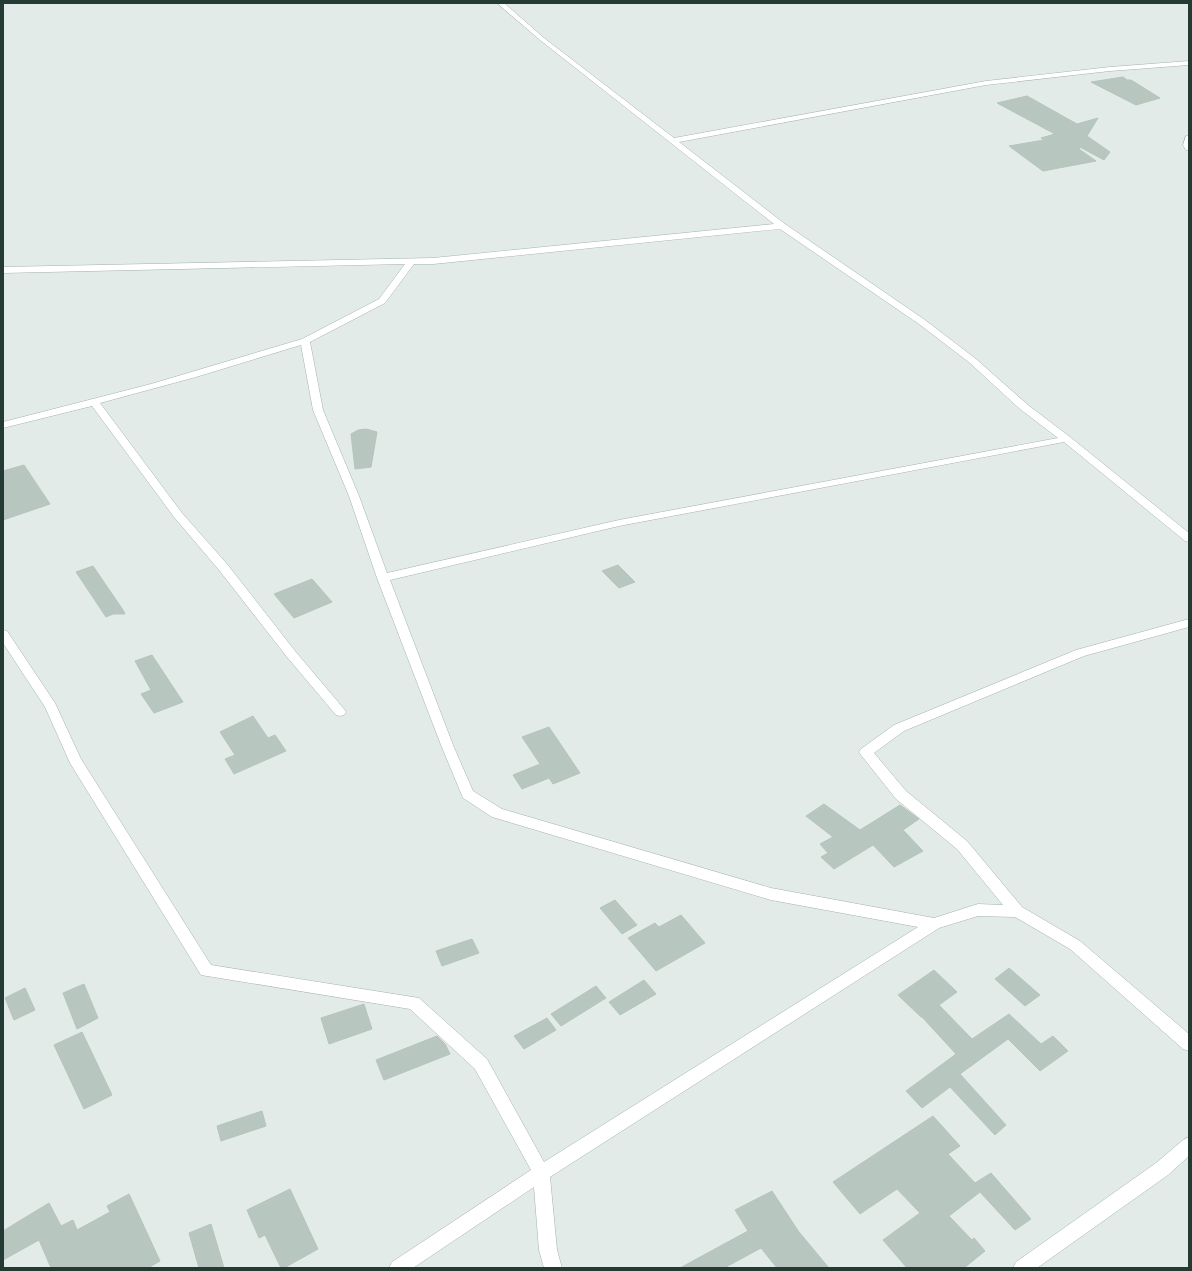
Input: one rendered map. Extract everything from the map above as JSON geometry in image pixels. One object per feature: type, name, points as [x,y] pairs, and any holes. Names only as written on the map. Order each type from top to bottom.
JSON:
[{"type":"street","points":[[500,3],[542,39],[782,226],[922,322],[973,362],[1024,407],[1066,439],[1189,539]]},
{"type":"street","points":[[673,141],[986,83],[1110,69],[1189,63]]},
{"type":"street","points":[[1189,138],[1187,145],[1189,148]]},
{"type":"street","points":[[3,270],[433,261],[782,226]]},
{"type":"street","points":[[3,425],[217,369],[305,341],[382,301],[412,261]]},
{"type":"street","points":[[305,341],[318,410],[354,496],[383,578],[447,745],[468,794],[497,813],[771,894],[934,924]]},
{"type":"street","points":[[95,402],[178,515],[340,712]]},
{"type":"street","points":[[383,578],[619,523],[1066,439]]},
{"type":"street","points":[[1189,623],[1080,653],[899,728],[866,752],[901,795],[962,845],[1017,911],[1075,945],[1189,1044]]},
{"type":"street","points":[[3,634],[51,706],[75,760],[206,971],[414,1003],[481,1064],[541,1173],[548,1250],[553,1268]]},
{"type":"street","points":[[398,1268],[541,1173],[934,924],[978,910],[1017,911]]},
{"type":"street","points":[[1022,1268],[1162,1169],[1189,1145]]},
{"type":"building","points":[[1123,77],[1127,80],[1131,80],[1160,98],[1136,105],[1091,82]]},
{"type":"building","points":[[1027,96],[1077,124],[1098,118],[1087,136],[1110,152],[1104,160],[1080,147],[1079,149],[1096,161],[1043,171],[1009,146],[1044,140],[1041,138],[1055,134],[997,103]]},
{"type":"building","points":[[366,429],[377,432],[371,467],[355,469],[351,434],[358,430]]},
{"type":"building","points":[[24,465],[50,504],[3,520],[3,471]]},
{"type":"building","points":[[618,565],[635,582],[619,588],[602,571]]},
{"type":"building","points":[[93,566],[125,614],[113,614],[106,617],[76,572]]},
{"type":"building","points":[[312,579],[332,602],[294,618],[274,594]]},
{"type":"building","points":[[152,655],[183,702],[154,713],[141,694],[151,690],[135,661]]},
{"type":"building","points":[[253,716],[268,738],[275,735],[286,751],[234,774],[225,759],[235,755],[220,732]]},
{"type":"building","points":[[549,727],[580,773],[553,784],[549,778],[522,789],[513,775],[540,764],[522,737]]},
{"type":"building","points":[[824,804],[860,830],[900,805],[919,819],[903,830],[923,851],[894,867],[873,845],[834,869],[821,857],[828,853],[820,844],[833,837],[806,816]]},
{"type":"building","points":[[615,900],[637,925],[622,934],[600,908]]},
{"type":"building","points":[[681,915],[705,943],[656,971],[628,938],[655,923],[659,927]]},
{"type":"building","points":[[472,939],[479,953],[442,966],[436,951]]},
{"type":"building","points":[[1009,968],[1040,995],[1025,1006],[995,979]]},
{"type":"building","points":[[934,970],[957,992],[939,1005],[972,1039],[1009,1014],[1041,1044],[1053,1036],[1068,1051],[1040,1071],[1008,1039],[960,1074],[1006,1125],[995,1135],[950,1087],[922,1108],[906,1091],[956,1054],[922,1017],[898,995]]},
{"type":"building","points":[[644,980],[656,994],[620,1015],[609,1002]]},
{"type":"building","points":[[84,984],[98,1018],[77,1029],[63,993]]},
{"type":"building","points":[[596,986],[606,998],[561,1026],[551,1014]]},
{"type":"building","points":[[25,988],[35,1010],[14,1020],[5,998]]},
{"type":"building","points":[[364,1004],[372,1029],[329,1044],[321,1018]]},
{"type":"building","points":[[547,1018],[556,1030],[524,1049],[514,1036]]},
{"type":"building","points":[[82,1032],[112,1095],[84,1109],[54,1045]]},
{"type":"building","points":[[437,1036],[445,1044],[450,1054],[384,1080],[376,1060]]},
{"type":"building","points":[[262,1111],[266,1126],[221,1141],[217,1126]]},
{"type":"building","points":[[933,1116],[960,1146],[948,1154],[975,1183],[991,1173],[1031,1219],[1015,1230],[980,1192],[949,1216],[972,1240],[974,1238],[985,1251],[964,1268],[907,1268],[883,1240],[920,1213],[897,1189],[860,1214],[833,1182]]},
{"type":"building","points":[[290,1189],[318,1249],[284,1268],[281,1268],[265,1235],[259,1238],[247,1210]]},
{"type":"building","points":[[772,1191],[799,1232],[829,1268],[777,1268],[761,1248],[724,1268],[680,1268],[748,1231],[735,1210]]},
{"type":"building","points":[[129,1194],[160,1261],[148,1268],[51,1268],[39,1240],[3,1260],[3,1231],[49,1203],[61,1226],[73,1220],[77,1230],[110,1212],[107,1206]]},
{"type":"building","points":[[211,1224],[224,1268],[199,1268],[189,1233]]}]
